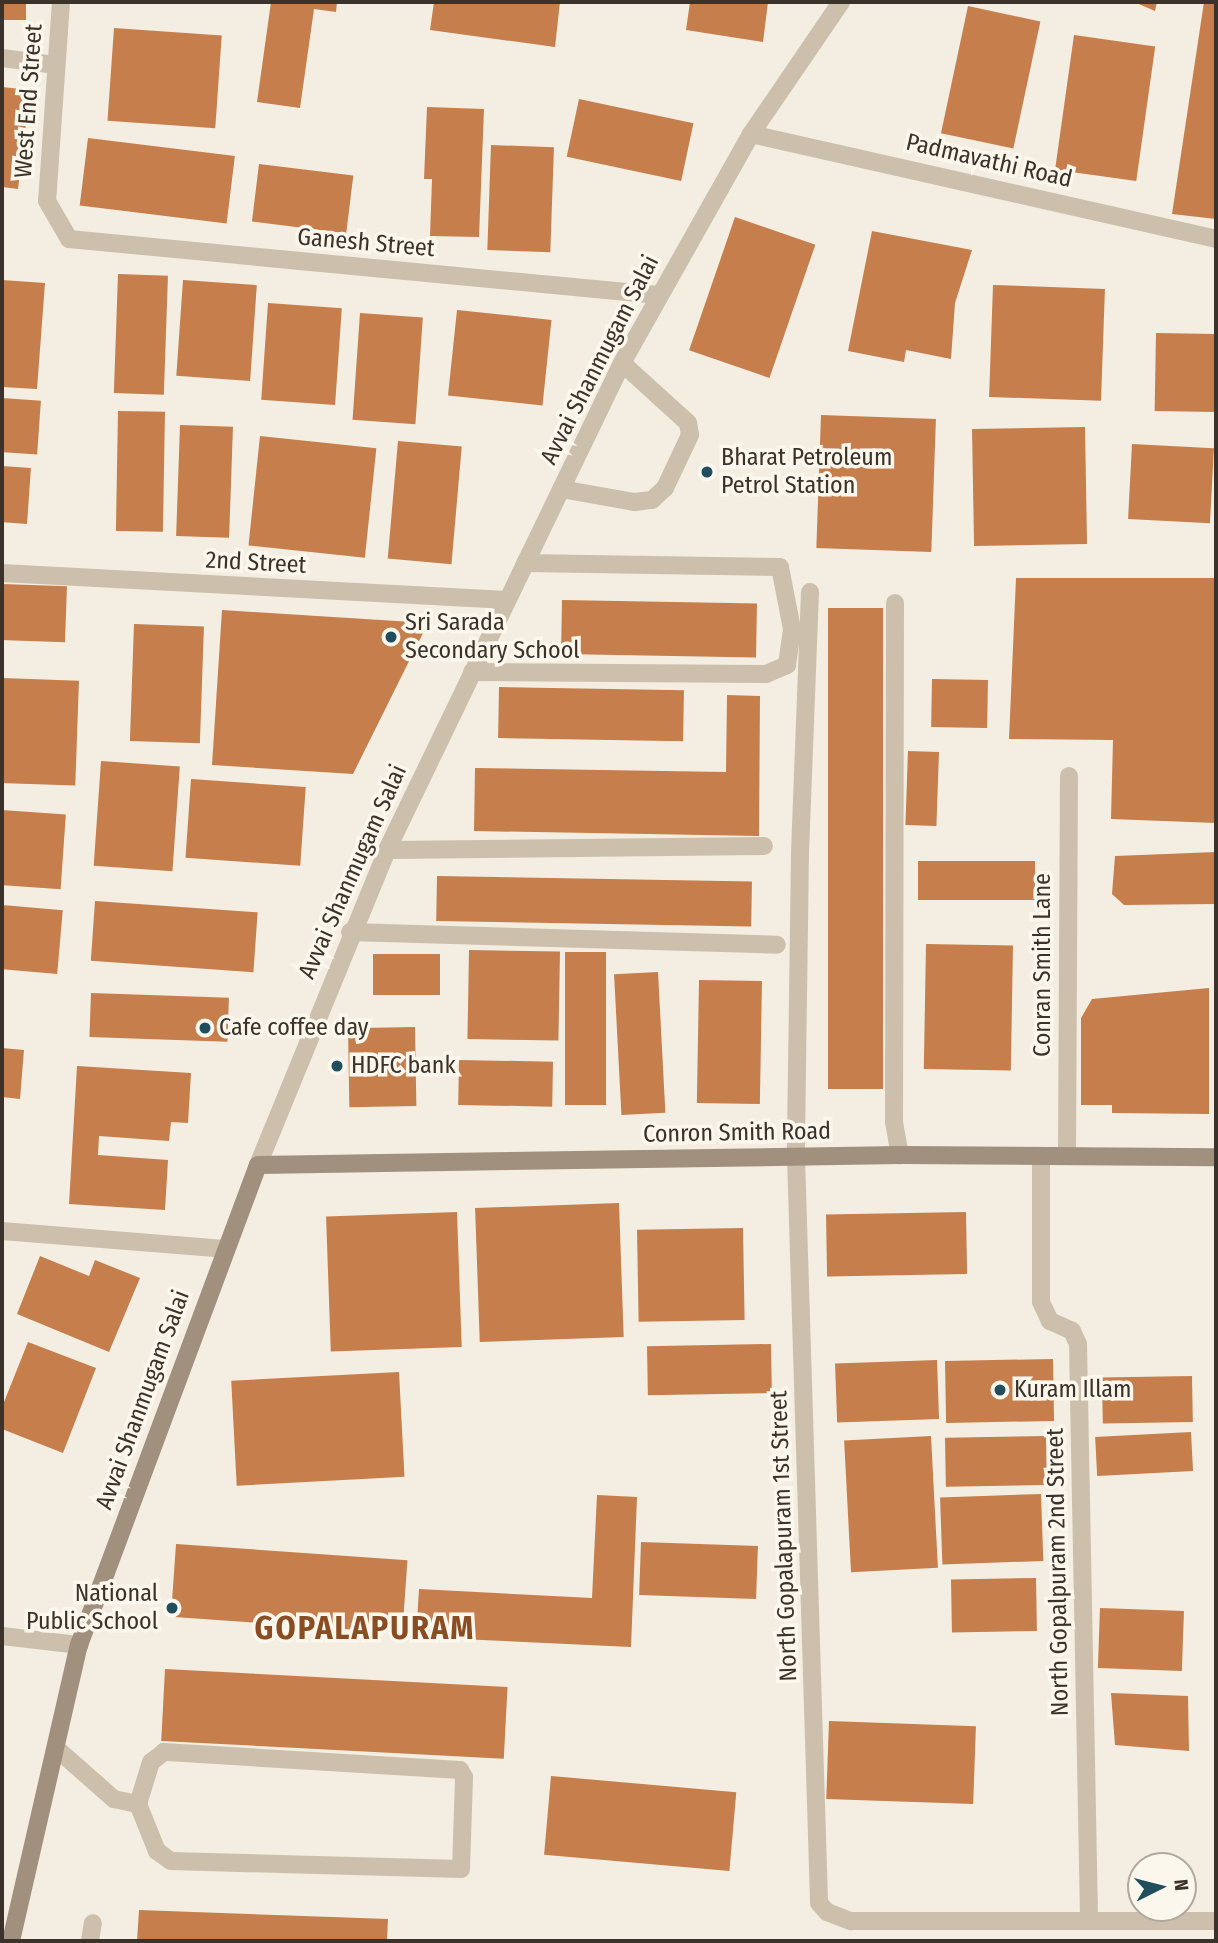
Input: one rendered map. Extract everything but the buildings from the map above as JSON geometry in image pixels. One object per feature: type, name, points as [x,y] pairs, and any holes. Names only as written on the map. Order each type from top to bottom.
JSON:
[{"type":"main road","name":"Conron Smith Road","points":[[258,1165],[900,1154],[1041,1158],[1067,1154],[1216,1157]]},
{"type":"main road","name":"Avvai Shanmugam Salai","points":[[11,1941],[79,1645],[223,1249],[258,1165]]},
{"type":"street","name":"West End Street","points":[[61,2],[47,201],[69,239]]},
{"type":"street","name":"Avvai Shanmugam Salai","points":[[258,1165],[350,932],[387,850],[622,363],[751,134],[841,2]]},
{"type":"street","points":[[2,58],[55,65]]},
{"type":"street","name":"Padmavathi Road","points":[[751,134],[1216,239]]},
{"type":"street","name":"Ganesh Street","points":[[69,239],[658,295]]},
{"type":"street","points":[[561,489],[635,502],[652,500],[665,488],[690,435],[688,423],[622,363]]},
{"type":"street","points":[[472,672],[766,674],[787,665],[792,629],[780,567],[526,563]]},
{"type":"street","name":"2nd Street","points":[[2,573],[507,600]]},
{"type":"street","name":"North Gopalapuram 1st Street","points":[[810,592],[800,853],[796,1157],[816,1892],[827,1912],[851,1921],[1002,1922]]},
{"type":"street","points":[[895,603],[894,1122],[900,1154]]},
{"type":"street","name":"Conran Smith Lane","points":[[1067,1154],[1069,776]]},
{"type":"street","points":[[387,850],[764,846]]},
{"type":"street","points":[[350,932],[777,945]]},
{"type":"street","name":"North Gopalpuram 2nd Street","points":[[1041,1158],[1041,1302],[1050,1321],[1072,1331],[1078,1344],[1089,1919]]},
{"type":"street","points":[[2,1231],[223,1249]]},
{"type":"street","points":[[2,1636],[79,1645]]},
{"type":"street","points":[[57,1749],[114,1798],[138,1804]]},
{"type":"street","points":[[164,1752],[460,1770],[464,1777],[461,1869],[171,1861],[157,1851],[138,1804],[151,1762],[164,1752]]},
{"type":"street","points":[[1001,1941],[1002,1922],[1089,1919],[1216,1921]]},
{"type":"street","points":[[90,1941],[93,1923]]},
{"type":"place","name":"Bharat Petroleum Petrol Station","points":[[707,472]]},
{"type":"place","name":"Sri Sarada Secondary School","points":[[391,637]]},
{"type":"place","name":"Cafe coffee day","points":[[205,1028]]},
{"type":"place","name":"HDFC bank","points":[[337,1066]]},
{"type":"place","name":"Kuram Illam","points":[[1000,1390]]},
{"type":"place","name":"National Public School","points":[[172,1608]]},
{"type":"district","name":"GOPALAPURAM","points":[[365,1628]]}]
